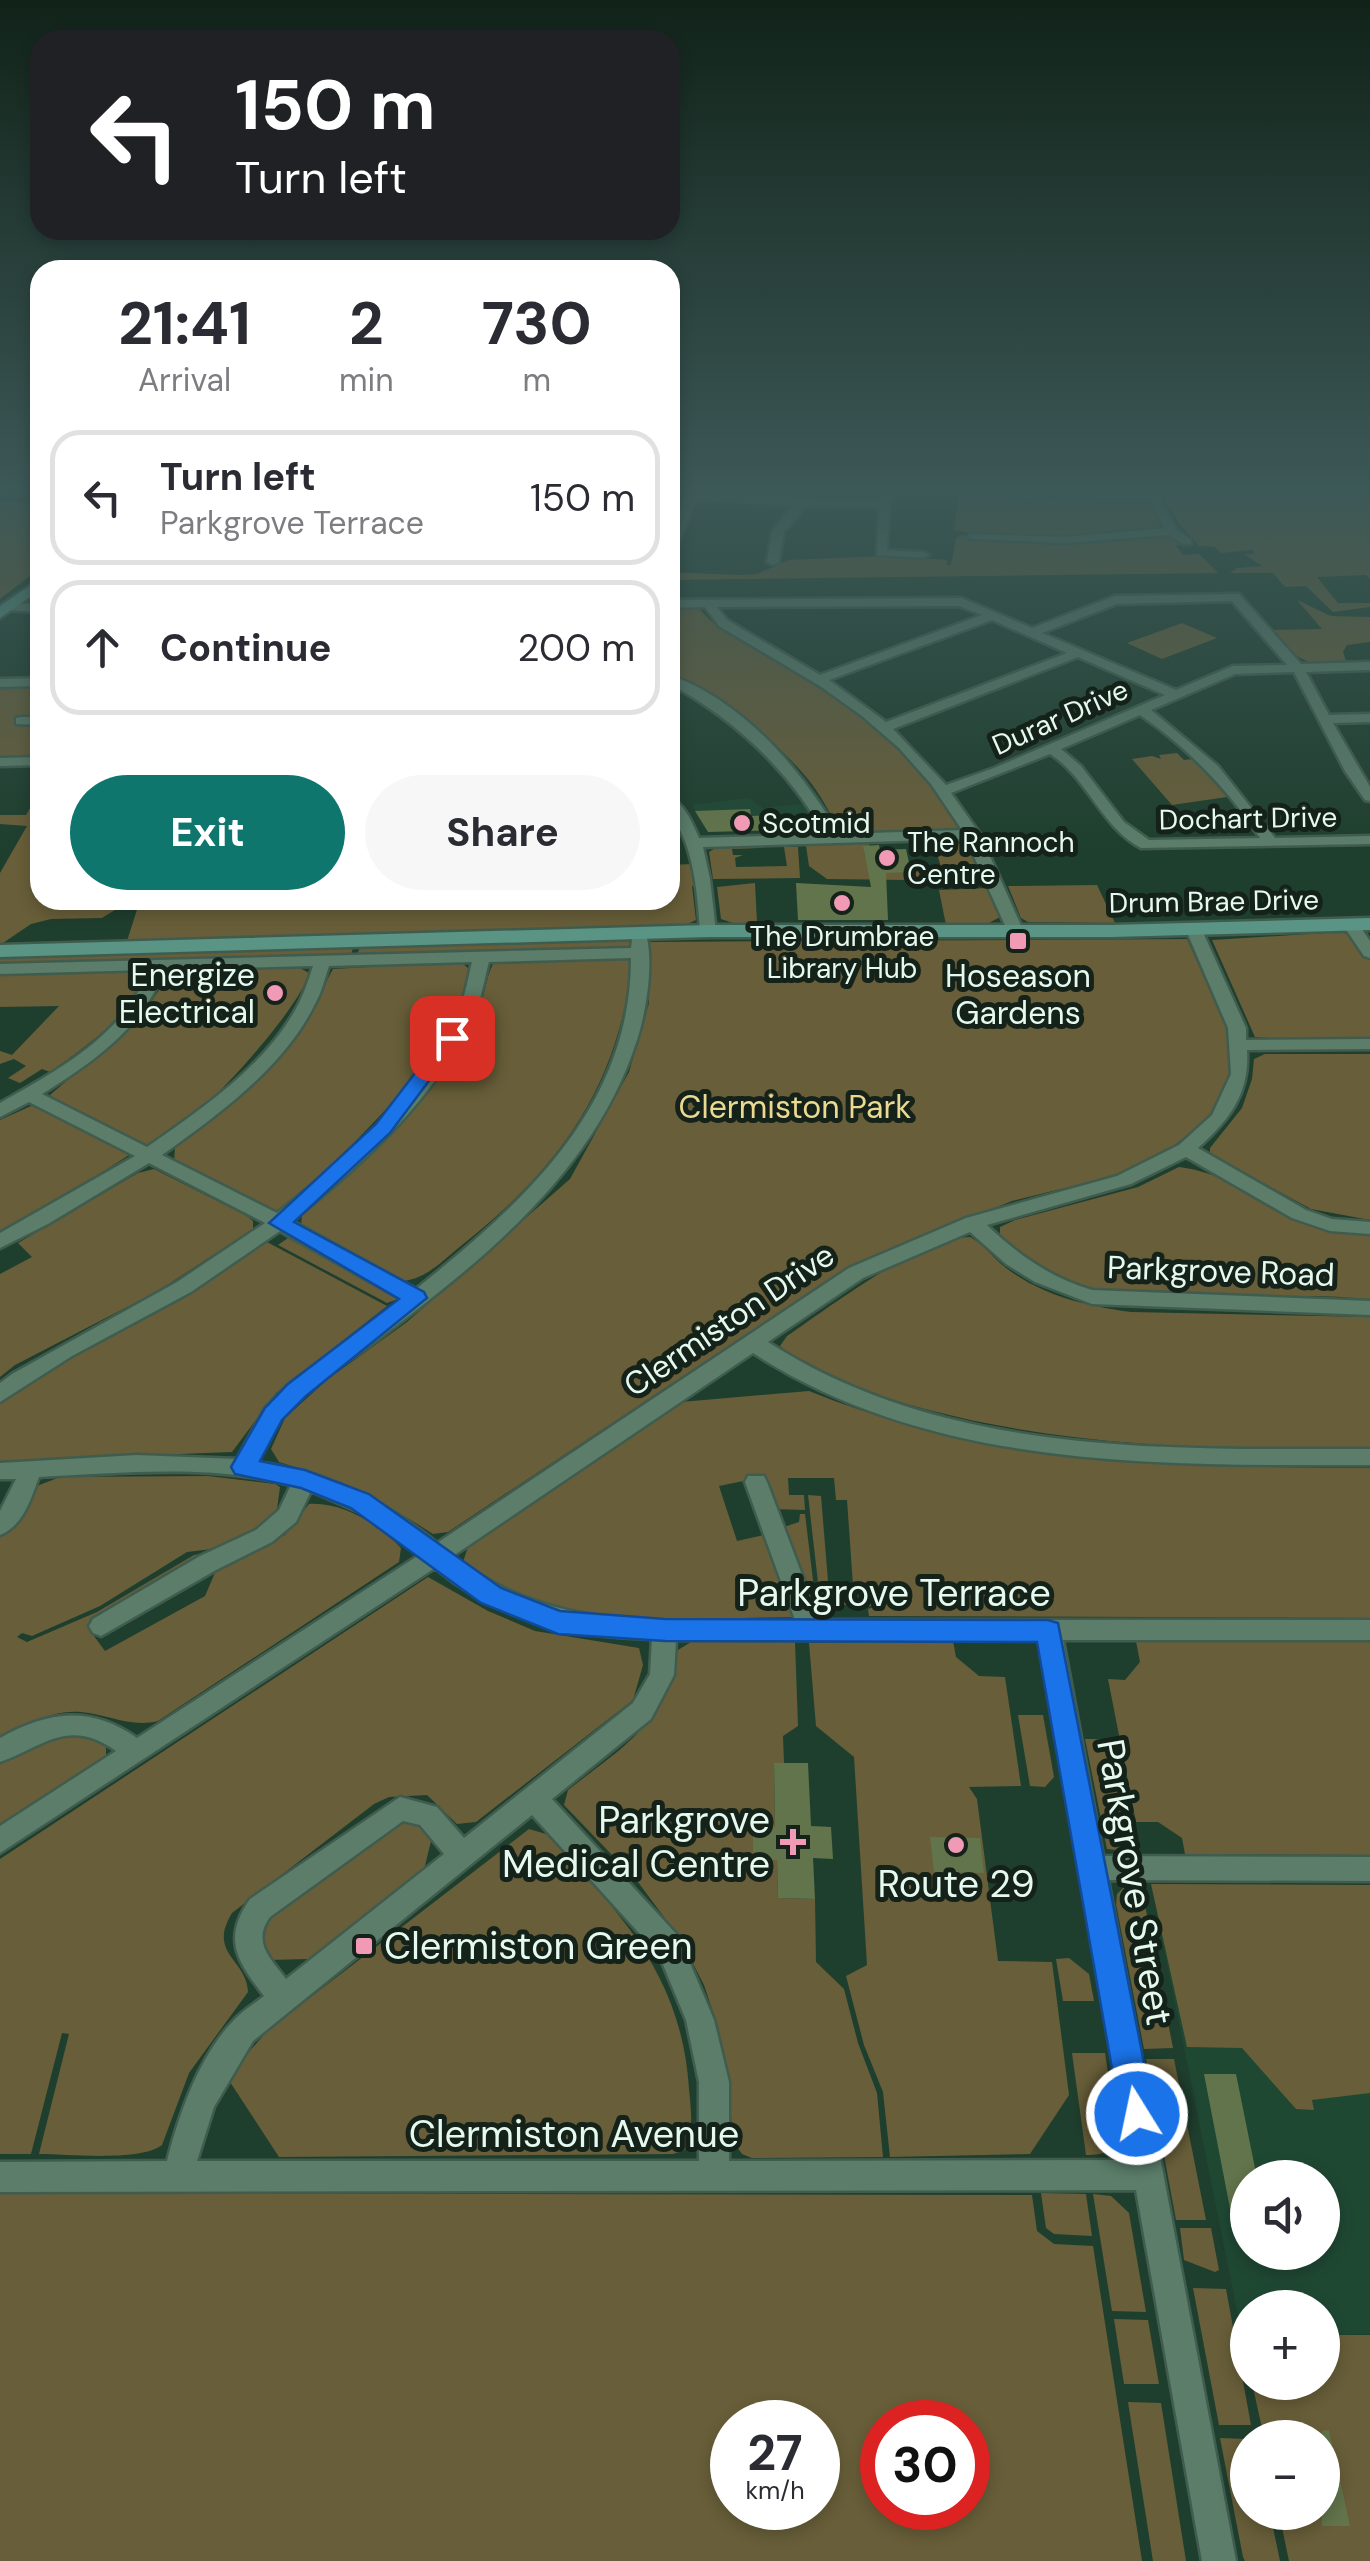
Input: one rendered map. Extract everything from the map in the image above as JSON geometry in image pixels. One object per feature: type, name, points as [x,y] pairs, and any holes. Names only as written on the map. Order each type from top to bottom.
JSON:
[{"type":"street","points":[[711,607],[722,623],[823,678],[886,726],[945,790],[973,834],[1016,932]]},
{"type":"street","points":[[966,607],[1035,632],[1174,694]]},
{"type":"street","points":[[1035,632],[1099,607]]},
{"type":"street","points":[[1243,607],[1296,666],[1370,797]]},
{"type":"street","points":[[4,610],[30,609]]},
{"type":"street","points":[[823,678],[994,615]]},
{"type":"street","points":[[886,726],[1080,652]]},
{"type":"street","name":"Durar Drive","points":[[945,790],[1233,670],[1370,666]]},
{"type":"street","points":[[0,682],[30,682]]},
{"type":"street","points":[[680,685],[722,710],[779,758],[817,806],[834,839]]},
{"type":"street","points":[[1140,708],[1187,743],[1224,778],[1246,803],[1271,843]]},
{"type":"street","points":[[1325,719],[1370,718]]},
{"type":"street","points":[[21,721],[30,721]]},
{"type":"street","name":"Dochart Drive","points":[[1049,748],[1064,757],[1127,836],[1136,841],[1162,847],[1370,840]]},
{"type":"street","points":[[0,762],[30,762]]},
{"type":"street","points":[[1352,771],[1370,771]]},
{"type":"street","points":[[680,818],[694,843],[702,871],[708,932]]},
{"type":"street","points":[[694,843],[973,834]]},
{"type":"street","name":"Drum Brae Drive","points":[[0,969],[482,957],[639,944],[708,932],[1194,930],[1360,924],[1370,953]]},
{"type":"street","name":"Clermiston Drive","points":[[0,1842],[755,1344],[856,1273],[973,1224],[1124,1180],[1186,1149],[1220,1118],[1240,1074],[1237,1028],[1194,930]]},
{"type":"street","points":[[244,1467],[273,1414],[297,1390],[416,1298],[551,1179],[575,1152],[600,1108],[635,1023],[639,944]]},
{"type":"street","name":"Drum Brae Drive","points":[[0,951],[639,944]]},
{"type":"street","points":[[0,1394],[186,1286],[280,1223],[340,1171],[408,1100],[465,1015],[475,995],[482,957]]},
{"type":"street","points":[[0,1240],[95,1191],[199,1118],[271,1051],[308,1003],[323,961]]},
{"type":"street","points":[[0,1111],[72,1066],[130,1016],[149,992],[158,965]]},
{"type":"street","points":[[1240,1045],[1370,1044]]},
{"type":"street","points":[[30,1095],[280,1223],[416,1298]]},
{"type":"street","points":[[1186,1149],[1299,1214],[1330,1225],[1370,1228]]},
{"type":"street","name":"Parkgrove Road","points":[[973,1224],[1035,1277],[1092,1297],[1370,1308]]},
{"type":"street","points":[[755,1344],[844,1395],[886,1410],[986,1434],[1127,1453],[1370,1457]]},
{"type":"street","name":"Parkgrove Terrace","points":[[0,1471],[170,1464],[244,1467],[305,1480],[360,1501],[491,1596],[534,1615],[580,1626],[665,1630],[1370,1630]]},
{"type":"street","points":[[0,1526],[16,1508],[31,1470]]},
{"type":"street","points":[[101,1626],[208,1563],[264,1536],[288,1516],[305,1480]]},
{"type":"street","points":[[756,1482],[810,1629]]},
{"type":"street","points":[[179,2176],[191,2122],[214,2071],[243,2031],[642,1712],[662,1675],[665,1630]]},
{"type":"street","name":"Parkgrove Street","points":[[1048,1631],[1219,2561]]},
{"type":"street","points":[[0,1751],[31,1732],[71,1723],[112,1732],[136,1752]]},
{"type":"street","points":[[536,1800],[668,1946],[700,2020],[714,2082],[714,2173]]},
{"type":"street","points":[[282,1997],[247,1946],[244,1935],[247,1922],[260,1908],[400,1809],[428,1815],[462,1856]]},
{"type":"street","points":[[1092,1868],[1370,1869]]},
{"type":"street","name":"Clermiston Avenue","points":[[0,2177],[1148,2175]]},
{"type":"shaded area","points":[[749,798],[763,808],[808,803],[816,826],[810,830],[708,832],[692,805]]},
{"type":"shaded area","points":[[1151,1884],[1370,1885],[1370,2334],[1340,2335],[1340,2290],[1233,2290]]},
{"type":"green space","points":[[1303,607],[1331,616],[1370,617],[1370,642],[1347,645],[1343,652],[1346,661],[1321,664],[1302,659],[1270,630],[1322,629]]},
{"type":"green space","points":[[1327,607],[1370,607],[1370,607],[1333,612]]},
{"type":"green space","points":[[680,608],[700,609],[730,634],[791,665],[862,714],[934,783],[960,828],[859,835],[842,831],[812,784],[777,746],[708,694],[680,679]]},
{"type":"green space","points":[[1182,623],[1217,638],[1162,659],[1127,643]]},
{"type":"green space","points":[[0,686],[30,686],[30,717],[23,717],[30,719],[30,757],[0,758]]},
{"type":"green space","points":[[1177,753],[1184,760],[1193,759],[1227,797],[1172,805],[1132,759],[1161,759],[1159,755]]},
{"type":"green space","points":[[30,808],[30,910],[115,910],[102,918],[51,919],[31,924],[0,945],[0,873],[27,826],[0,824],[0,815],[26,815]]},
{"type":"green space","points":[[953,841],[970,847],[987,881],[827,879],[809,866],[806,846],[868,842],[871,850],[864,851],[869,873],[942,870],[935,848],[924,848],[921,842]]},
{"type":"green space","points":[[717,847],[759,848],[732,849],[733,855],[743,855],[735,858],[736,867],[787,866],[784,847],[798,847],[800,878],[713,879],[709,852]]},
{"type":"green space","points":[[692,864],[696,885],[692,886],[696,920],[683,926],[127,941],[137,910],[680,910],[680,865]]},
{"type":"green space","points":[[755,883],[757,923],[721,919],[717,887]]},
{"type":"green space","points":[[1097,885],[1115,923],[1028,922],[1021,918],[1008,886]]},
{"type":"green space","points":[[989,888],[1000,917],[985,925],[946,925],[939,890]]},
{"type":"green space","points":[[1347,934],[1358,951],[1370,959],[1370,1039],[1311,1041],[1255,1037],[1212,940]]},
{"type":"green space","name":"Clermiston Park","points":[[1187,939],[1228,1030],[1233,1077],[1213,1114],[1175,1145],[1118,1175],[1012,1201],[849,1266],[448,1532],[433,1534],[359,1492],[279,1462],[271,1449],[285,1418],[328,1379],[407,1322],[570,1179],[629,1072],[649,1003],[649,942]]},
{"type":"green space","points":[[627,940],[632,945],[622,948],[357,955],[360,947]]},
{"type":"green space","points":[[353,948],[351,955],[0,964],[0,957]]},
{"type":"green space","points":[[629,959],[632,964],[613,1050],[578,1122],[527,1186],[440,1264],[416,1278],[397,1281],[301,1226],[302,1215],[353,1172],[399,1124],[441,1071],[476,1015],[493,964]]},
{"type":"green space","points":[[461,962],[470,970],[462,1000],[422,1066],[363,1133],[280,1210],[268,1211],[174,1161],[175,1148],[250,1085],[284,1050],[313,1011],[333,969]]},
{"type":"green space","points":[[296,966],[309,973],[285,1015],[211,1100],[163,1139],[138,1144],[50,1095],[139,1019],[173,970]]},
{"type":"green space","points":[[131,970],[145,977],[128,1006],[104,1030],[50,1072],[42,1069],[20,1083],[8,1078],[26,1066],[14,1059],[0,1064],[0,1051],[12,1055],[59,1006],[0,1007],[0,975]]},
{"type":"green space","points":[[1265,1054],[1370,1054],[1370,1220],[1311,1209],[1210,1154],[1210,1148],[1242,1108],[1254,1059]]},
{"type":"green space","points":[[31,1106],[42,1108],[129,1155],[50,1206],[0,1231],[0,1120]]},
{"type":"green space","points":[[1179,1167],[1227,1181],[1319,1225],[1370,1234],[1370,1300],[1125,1294],[1078,1284],[1036,1266],[1000,1236],[1000,1227],[1015,1220],[1138,1187]]},
{"type":"green space","points":[[154,1169],[247,1216],[253,1221],[253,1229],[158,1291],[15,1365],[0,1377],[0,1274],[32,1257],[18,1243],[138,1173]]},
{"type":"green space","points":[[970,1237],[1020,1278],[1098,1307],[1131,1312],[1370,1317],[1370,1449],[1202,1447],[1035,1432],[925,1409],[867,1392],[813,1369],[780,1346],[787,1336],[901,1261],[949,1240]]},
{"type":"green space","points":[[288,1238],[396,1294],[398,1299],[387,1303],[278,1245]]},
{"type":"green space","points":[[267,1242],[387,1306],[276,1393],[232,1452],[0,1461],[0,1403],[21,1385],[185,1295]]},
{"type":"green space","points":[[809,1391],[946,1434],[1015,1447],[1156,1462],[1370,1468],[1370,1618],[869,1616],[868,1609],[890,1602],[888,1586],[853,1585],[847,1500],[836,1500],[834,1478],[788,1478],[789,1495],[804,1495],[805,1510],[772,1509],[758,1478],[719,1486],[737,1541],[768,1534],[798,1617],[668,1619],[581,1612],[539,1602],[500,1586],[463,1562],[468,1547],[681,1402]]},
{"type":"green space","points":[[208,1476],[275,1484],[280,1487],[277,1509],[260,1526],[212,1549],[187,1552],[100,1606],[32,1636],[22,1633],[17,1637],[27,1642],[97,1612],[194,1555],[208,1553],[88,1628],[105,1651],[205,1596],[217,1568],[285,1535],[309,1504],[334,1507],[371,1523],[401,1548],[399,1562],[158,1721],[138,1723],[91,1713],[59,1713],[0,1741],[0,1536],[22,1517],[37,1486],[60,1477]]},
{"type":"green space","points":[[808,1495],[821,1496],[828,1581],[839,1582],[840,1602],[881,1602],[873,1606],[812,1604],[819,1591]]},
{"type":"green space","points":[[800,1514],[805,1514],[814,1588],[811,1597],[805,1598],[781,1528],[799,1522]]},
{"type":"green space","points":[[428,1577],[488,1611],[535,1631],[639,1648],[643,1665],[633,1700],[476,1822],[457,1824],[427,1795],[389,1797],[374,1804],[232,1913],[224,1938],[248,1992],[189,2073],[162,2145],[138,2154],[39,2154],[69,2034],[62,2033],[31,2154],[0,2154],[0,1859]]},
{"type":"green space","points":[[1370,1640],[1370,1855],[1185,1854],[1182,1838],[1158,1822],[1136,1822],[1108,1679],[1125,1680],[1140,1662],[1136,1641]]},
{"type":"green space","points":[[953,1641],[956,1657],[979,1676],[1005,1677],[1021,1786],[969,1787],[977,1799],[998,1961],[1052,1962],[1069,2095],[1030,2154],[890,2157],[883,2092],[864,2045],[846,1976],[867,1965],[854,1757],[816,1726],[809,1643]]},
{"type":"green space","points":[[691,1642],[795,1642],[798,1726],[783,1736],[784,1763],[774,1763],[775,1827],[753,1827],[777,1860],[778,1898],[815,1899],[816,1962],[844,1989],[877,2093],[883,2157],[752,2158],[742,2154],[733,2141],[727,2066],[704,1985],[681,1940],[638,1882],[564,1805],[568,1790],[639,1732],[663,1697],[678,1650]]},
{"type":"green space","points":[[1018,1715],[1043,1715],[1054,1777],[1045,1787],[1030,1786]]},
{"type":"green space","points":[[57,1734],[94,1737],[106,1743],[106,1755],[98,1765],[0,1830],[0,1763],[30,1744]]},
{"type":"green space","points":[[1085,1739],[1114,1739],[1135,1852],[1107,1849]]},
{"type":"green space","points":[[417,1822],[432,1837],[423,1874],[308,1959],[269,1960],[259,1939],[271,1913],[385,1828]]},
{"type":"green space","points":[[529,1829],[546,1834],[599,1891],[643,1948],[660,1979],[684,2049],[691,2120],[685,2150],[673,2154],[279,2157],[230,2082],[242,2060],[268,2030]]},
{"type":"green space","points":[[1151,1884],[1370,1885],[1370,2093],[1312,2100],[1314,2110],[1296,2109],[1242,2048],[1187,2047]]},
{"type":"green space","points":[[1141,1885],[1173,2048],[1144,2049],[1116,1904],[1117,1894],[1125,1886]]},
{"type":"green space","points":[[1069,1958],[1089,1974],[1094,2001],[1063,2001],[1056,1959]]},
{"type":"green space","points":[[1072,2053],[1105,2053],[1117,2133],[1111,2148],[1103,2153],[1086,2155]]},
{"type":"green space","points":[[1146,2059],[1174,2059],[1206,2220],[1176,2220]]},
{"type":"green space","points":[[0,2193],[1032,2195],[1037,2231],[1054,2244],[1093,2246],[1142,2561],[0,2561]]},
{"type":"green space","points":[[1041,2193],[1086,2194],[1092,2236],[1054,2234],[1046,2228]]},
{"type":"green space","points":[[1093,2194],[1111,2196],[1129,2213],[1146,2312],[1112,2311]]},
{"type":"green space","points":[[1180,2228],[1211,2228],[1219,2270],[1215,2272],[1184,2260]]},
{"type":"green space","points":[[1193,2288],[1226,2289],[1230,2311],[1230,2400],[1246,2400],[1250,2420],[1230,2420],[1230,2425],[1219,2425]]},
{"type":"green space","points":[[1114,2319],[1148,2320],[1159,2384],[1124,2384]]},
{"type":"green space","points":[[1340,2335],[1370,2335],[1370,2561],[1289,2561],[1283,2530],[1340,2530],[1340,2420],[1260,2420],[1256,2400],[1340,2400]]},
{"type":"green space","points":[[1128,2402],[1161,2403],[1186,2561],[1153,2561]]},
{"type":"green space","points":[[1220,2438],[1230,2438],[1230,2490]]},
{"type":"green space","points":[[1238,2530],[1274,2530],[1280,2561],[1245,2561]]},
{"type":"building","name":"Scotmid","points":[[750,809],[751,816],[779,815],[782,830],[708,832],[695,811]]},
{"type":"building","name":"The Drumbrae Library Hub","points":[[879,845],[880,850],[906,849],[911,872],[886,873],[888,920],[798,920],[796,883],[871,887],[863,846]]},
{"type":"building","name":"Parkgrove Medical Centre","points":[[774,1763],[808,1763],[811,1826],[831,1827],[833,1859],[813,1858],[815,1899],[778,1898],[777,1860],[753,1860],[753,1826],[775,1827]]},
{"type":"building","points":[[930,1837],[980,1838],[984,1873],[934,1872]]},
{"type":"building","points":[[1204,2074],[1236,2074],[1253,2160],[1230,2160],[1230,2208]]},
{"type":"building","points":[[1340,2480],[1350,2526],[1340,2526]]},
{"type":"place","name":"Scotmid","points":[[742,823]]},
{"type":"place","name":"The Rannoch Centre","points":[[887,858]]},
{"type":"place","name":"The Drumbrae Library Hub","points":[[842,903]]},
{"type":"place","name":"Hoseason Gardens","points":[[1018,941]]},
{"type":"place","name":"Energize Electrical","points":[[275,993]]},
{"type":"place","name":"Parkgrove Medical Centre","points":[[793,1842]]},
{"type":"place","name":"Route 29","points":[[956,1845]]},
{"type":"place","name":"Clermiston Green","points":[[364,1946]]},
{"type":"route","points":[[452,1038],[383,1128],[280,1223],[416,1298],[297,1390],[273,1414],[244,1467],[305,1480],[360,1501],[491,1596],[558,1622],[665,1630],[1048,1631],[1137,2114]]}]
